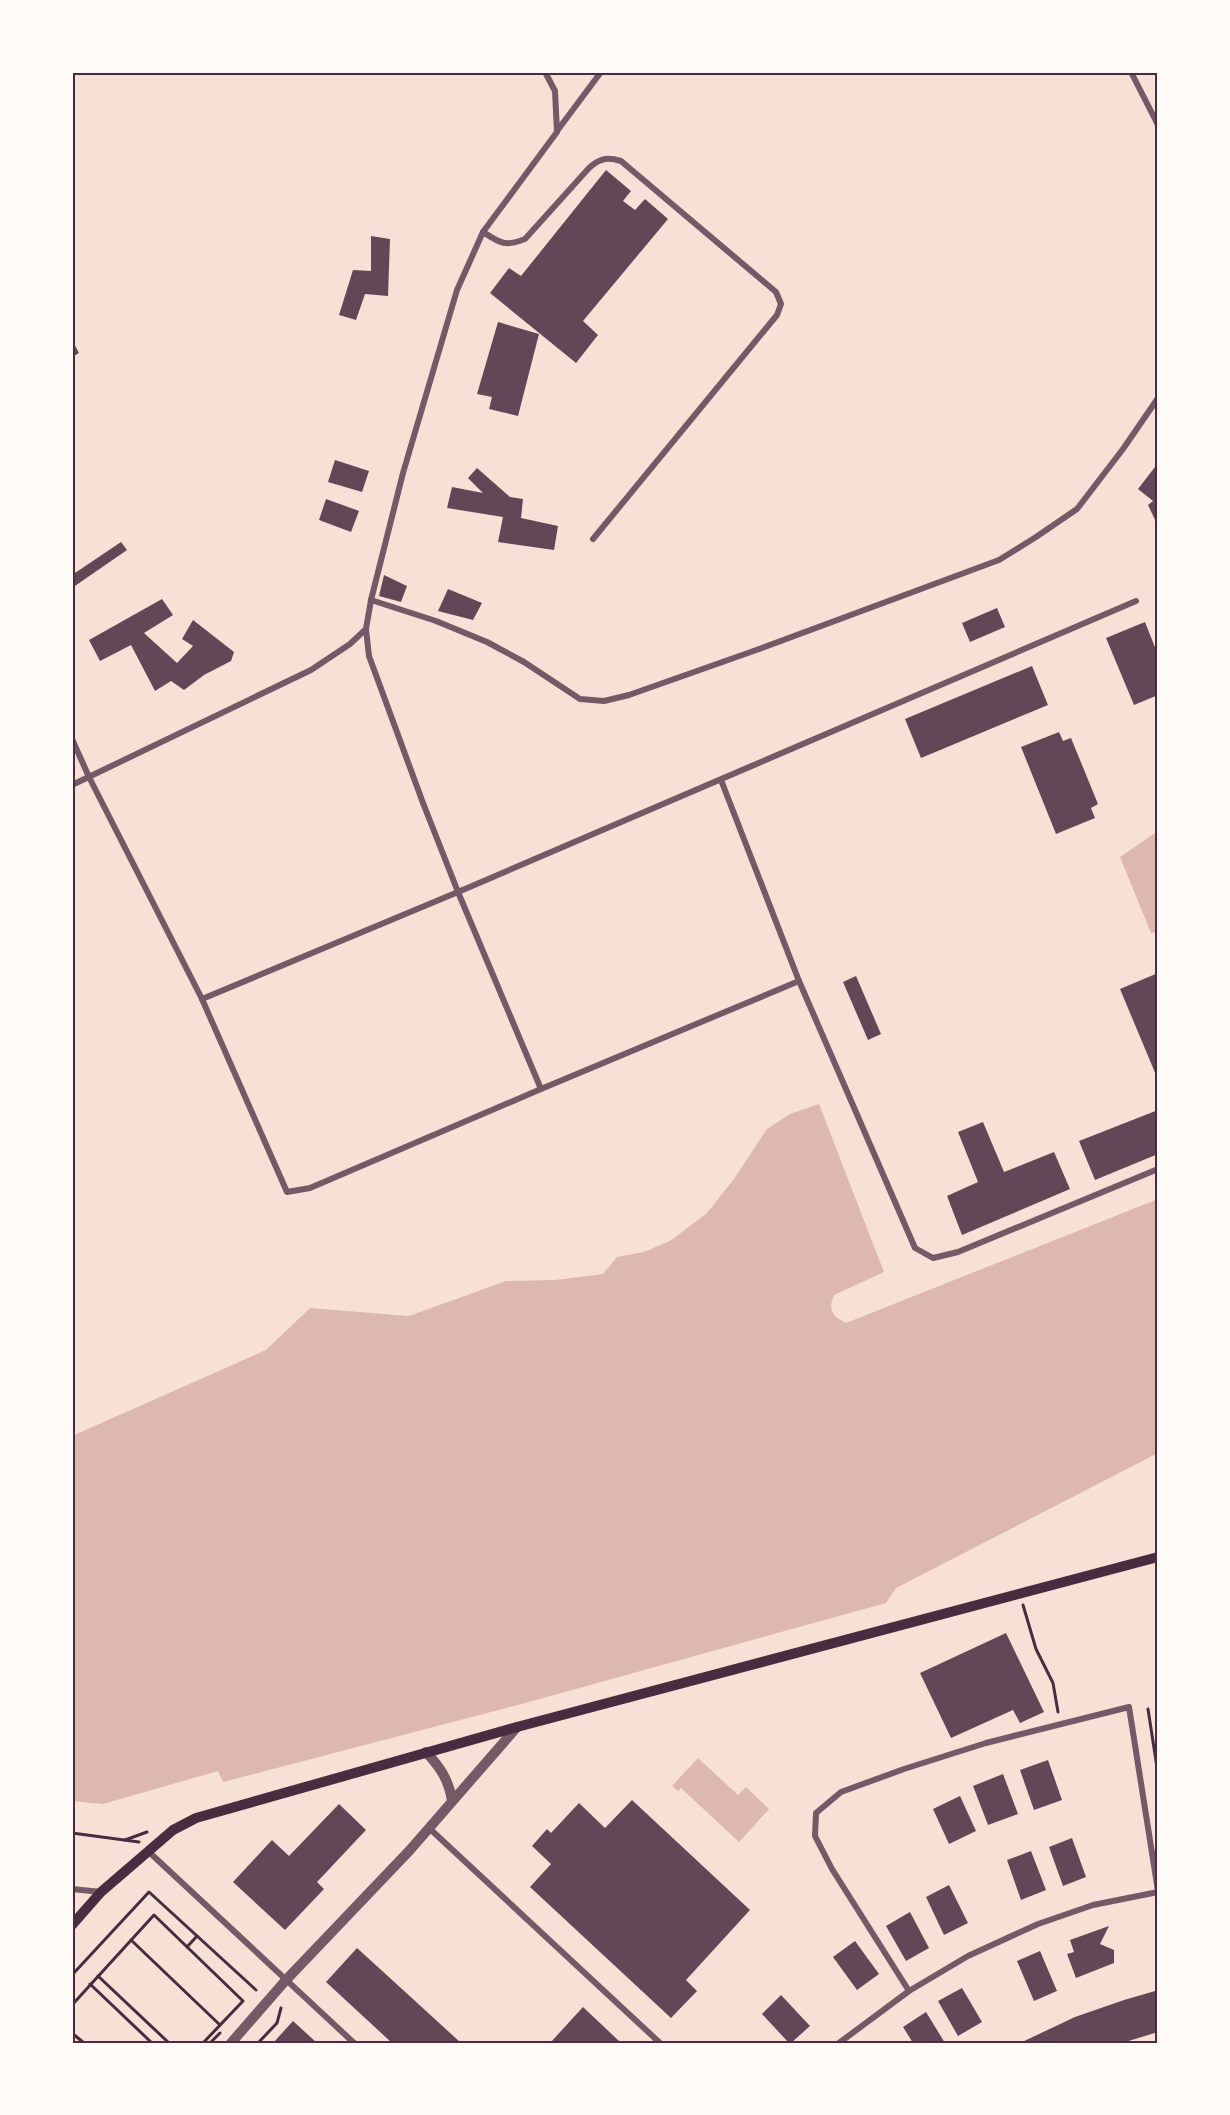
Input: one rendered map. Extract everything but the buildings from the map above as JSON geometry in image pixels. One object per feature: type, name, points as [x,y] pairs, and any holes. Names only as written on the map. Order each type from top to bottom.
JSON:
[{"type":"main road","points":[[72,1925],[101,1892],[173,1830],[196,1818],[517,1727],[1158,1557]]},
{"type":"street","points":[[545,72],[555,91],[556,132]]},
{"type":"street","points":[[541,1089],[458,892],[369,656],[366,629],[371,600],[403,473],[457,290],[483,232],[601,72]]},
{"type":"street","points":[[1131,72],[1158,126]]},
{"type":"street","points":[[483,232],[500,243],[512,244],[525,238],[597,160],[608,158],[621,161],[776,291],[781,304],[777,315],[593,539]]},
{"type":"street","points":[[371,600],[436,621],[487,642],[524,662],[580,699],[604,701],[629,695],[999,560],[1077,508],[1124,449],[1158,398]]},
{"type":"street","points":[[202,999],[721,780],[1136,601]]},
{"type":"street","points":[[72,784],[311,670],[350,644],[366,629]]},
{"type":"street","points":[[72,740],[202,999],[287,1192],[310,1188],[799,981]]},
{"type":"street","points":[[721,780],[799,981],[915,1248],[933,1258],[958,1252],[1158,1169]]},
{"type":"street","points":[[839,2043],[909,1991],[968,1956],[1038,1924],[1093,1905],[1158,1891],[1130,1707],[976,1746],[851,1788],[841,1792],[816,1813],[815,1836],[828,1861],[909,1991]]},
{"type":"street","points":[[231,2043],[286,1980],[429,1828],[517,1727]]},
{"type":"street","points":[[426,1752],[445,1775],[452,1801]]},
{"type":"street","points":[[429,1828],[652,2040],[660,2043]]},
{"type":"street","points":[[152,1848],[286,1980],[354,2043]]},
{"type":"street","points":[[72,1889],[101,1892]]},
{"type":"path","points":[[1019,1593],[1036,1649],[1053,1683],[1060,1723]]},
{"type":"path","points":[[1148,1709],[1158,1774]]},
{"type":"path","points":[[72,1833],[152,1848]]},
{"type":"path","points":[[72,1975],[149,1892],[256,1990]]},
{"type":"path","points":[[72,2005],[154,1915],[243,2001],[203,2043]]},
{"type":"path","points":[[187,1947],[197,1936]]},
{"type":"path","points":[[131,1940],[220,2025]]},
{"type":"path","points":[[98,1976],[169,2043]]},
{"type":"path","points":[[90,1984],[152,2043]]},
{"type":"path","points":[[72,2033],[84,2043]]},
{"type":"shaded area","points":[[1158,831],[1158,932],[1151,933],[1120,857]]},
{"type":"shaded area","points":[[819,1104],[884,1272],[834,1295],[831,1304],[832,1312],[846,1323],[1158,1199],[1158,1453],[896,1588],[886,1603],[518,1705],[223,1782],[218,1771],[103,1804],[72,1801],[72,1436],[266,1350],[310,1308],[409,1316],[506,1281],[555,1280],[603,1274],[617,1257],[644,1252],[670,1241],[707,1213],[734,1179],[767,1129],[790,1114]]},
{"type":"shaded area","points":[[698,1758],[738,1795],[746,1787],[769,1809],[739,1842],[681,1788],[678,1791],[672,1786]]}]
